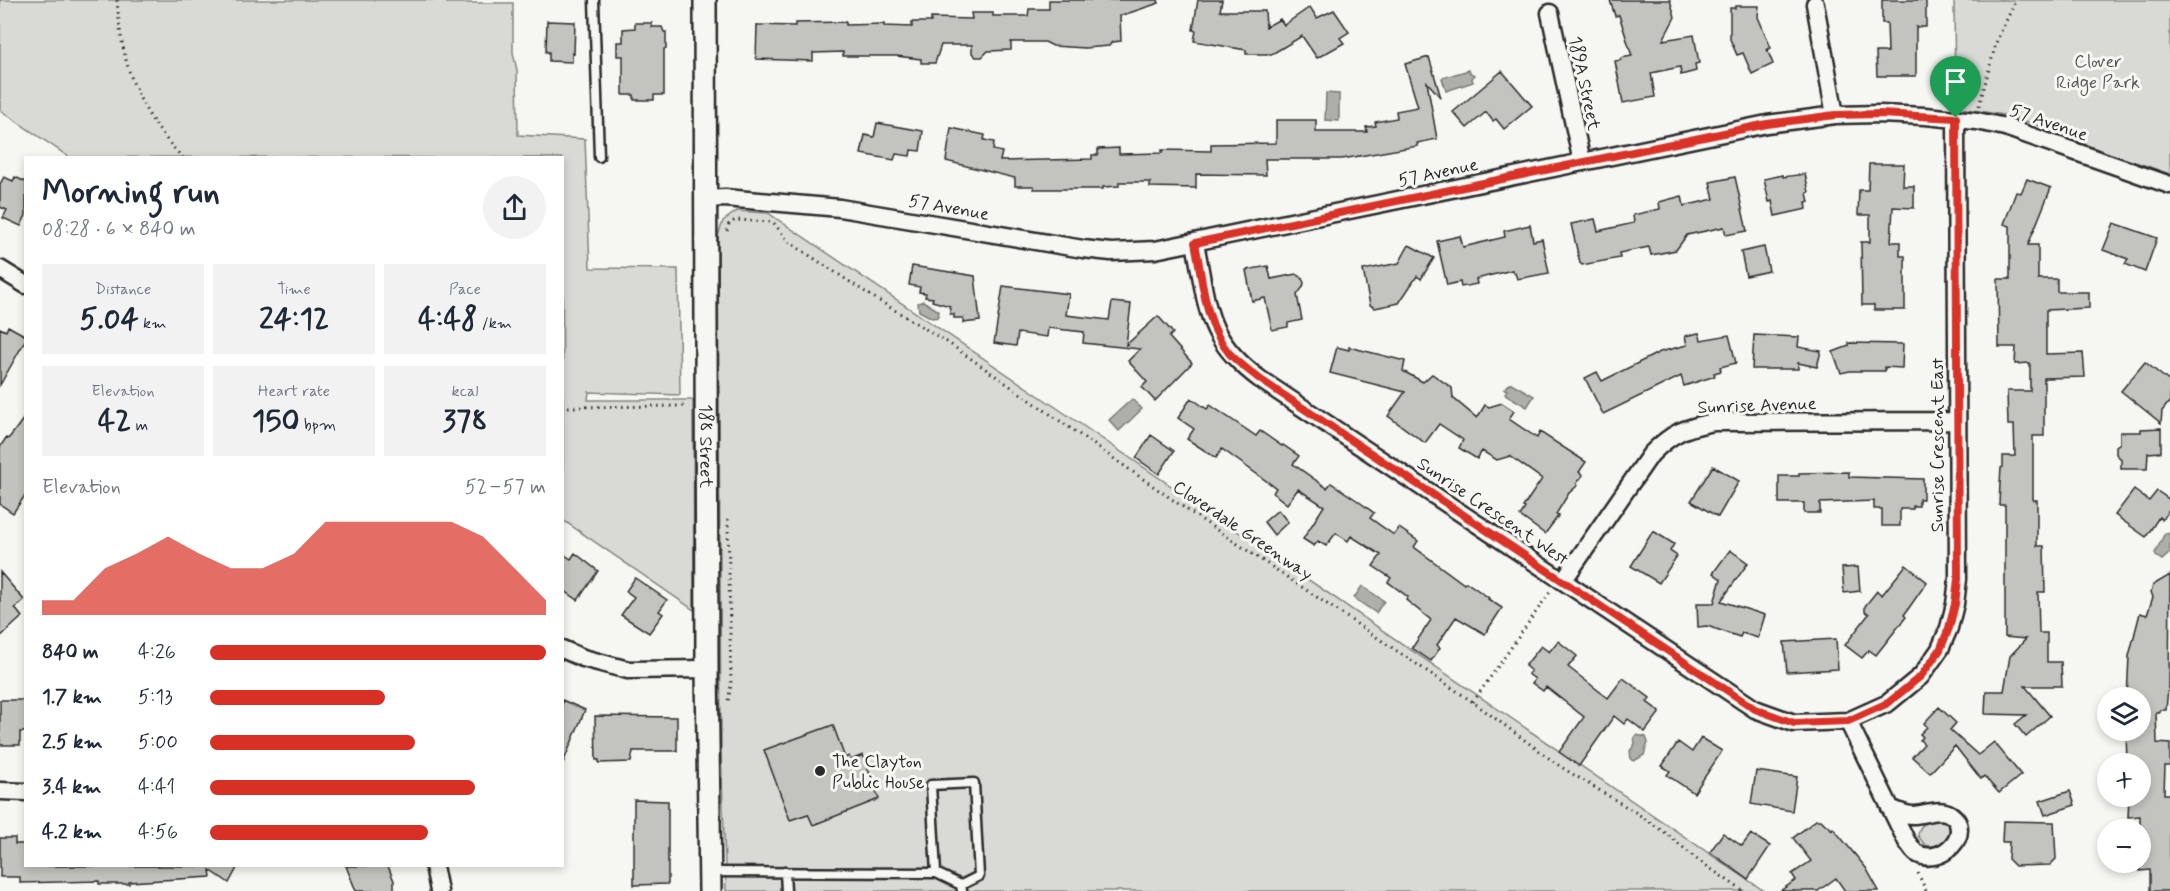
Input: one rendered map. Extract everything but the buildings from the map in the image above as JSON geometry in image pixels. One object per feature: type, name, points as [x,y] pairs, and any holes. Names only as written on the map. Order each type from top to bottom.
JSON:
[{"type":"street","name":"188 Street","points":[[705,0],[710,882]]},
{"type":"street","points":[[1815,4],[1835,115]]},
{"type":"street","name":"189A Street","points":[[1550,13],[1582,162]]},
{"type":"street","name":"57 Avenue","points":[[705,199],[725,198],[840,208],[1083,249],[1155,250],[1767,124],[1835,115],[1880,114],[1956,118],[2005,127],[2170,185]]},
{"type":"street","name":"Sunrise Crescent East","points":[[1848,721],[1888,703],[1921,676],[1940,650],[1955,604],[1958,579],[1956,118]]},
{"type":"street","name":"Sunrise Crescent West","points":[[1195,243],[1211,321],[1217,335],[1229,352],[1244,367],[1557,586],[1755,709],[1794,723],[1848,721]]},
{"type":"street","points":[[0,269],[24,284]]},
{"type":"street","name":"Sunrise Avenue","points":[[1557,586],[1651,454],[1668,437],[1689,427],[1714,422],[1956,421]]},
{"type":"street","points":[[564,650],[628,670],[707,669]]},
{"type":"street","points":[[1848,721],[1890,808]]},
{"type":"street","points":[[0,791],[24,792]]},
{"type":"street","points":[[434,867],[439,891]]},
{"type":"lane","points":[[594,0],[598,157]]},
{"type":"lane","points":[[710,882],[785,873],[936,873],[962,888],[979,876],[974,783],[931,785],[936,873]]},
{"type":"lane","points":[[785,873],[786,891]]},
{"type":"path","points":[[117,0],[124,59],[131,81],[153,123],[181,156]]},
{"type":"path","points":[[1979,107],[1997,40],[2016,0]]},
{"type":"path","name":"Cloverdale Greenway","points":[[727,231],[729,224],[735,220],[773,222],[785,239],[803,252],[948,342],[1196,516],[1473,702],[1532,748],[1667,834],[1698,860],[1743,891]]},
{"type":"path","points":[[564,407],[690,406]]},
{"type":"path","points":[[727,707],[731,685],[728,511]]},
{"type":"path","points":[[1473,702],[1557,586]]},
{"type":"path","points":[[1917,872],[1926,891]]},
{"type":"green space","points":[[0,0],[446,0],[447,3],[513,3],[513,53],[517,70],[518,135],[585,139],[590,268],[678,269],[680,395],[589,392],[588,400],[693,400],[694,610],[564,521],[564,156],[68,156],[0,110]]},
{"type":"green space","name":"Clover Ridge Park","points":[[1954,0],[2170,0],[2170,174],[2009,116],[1955,107]]},
{"type":"green space","points":[[737,211],[768,213],[1764,891],[726,891],[721,749],[718,236],[723,221]]},
{"type":"green space","points":[[1943,819],[1949,826],[1946,839],[1939,844],[1925,845],[1918,836],[1923,824]]},
{"type":"shaded area","points":[[1469,70],[1475,75],[1472,78],[1473,82],[1446,91],[1442,78]]},
{"type":"shaded area","points":[[1326,93],[1339,94],[1339,121],[1325,120]]},
{"type":"shaded area","points":[[923,301],[939,311],[938,317],[932,318],[919,311],[918,303]]},
{"type":"shaded area","points":[[1511,383],[1534,396],[1527,407],[1505,394],[1507,390],[1504,389]]},
{"type":"shaded area","points":[[1132,399],[1142,409],[1119,431],[1109,420]]},
{"type":"shaded area","points":[[2166,533],[2170,534],[2170,553],[2162,560],[2155,553]]},
{"type":"shaded area","points":[[1362,586],[1384,601],[1376,613],[1354,598]]},
{"type":"shaded area","points":[[1636,735],[1646,737],[1648,742],[1644,755],[1634,761],[1631,759],[1630,751],[1635,744]]},
{"type":"place","name":"The Clayton Public House","points":[[820,771]]},
{"type":"route","points":[[1880,114],[1956,118],[1958,579],[1955,604],[1940,650],[1921,676],[1888,703],[1848,721],[1794,723],[1755,709],[1261,380],[1229,352],[1217,335],[1207,306],[1195,243],[1767,124],[1835,115],[1880,114]]}]
